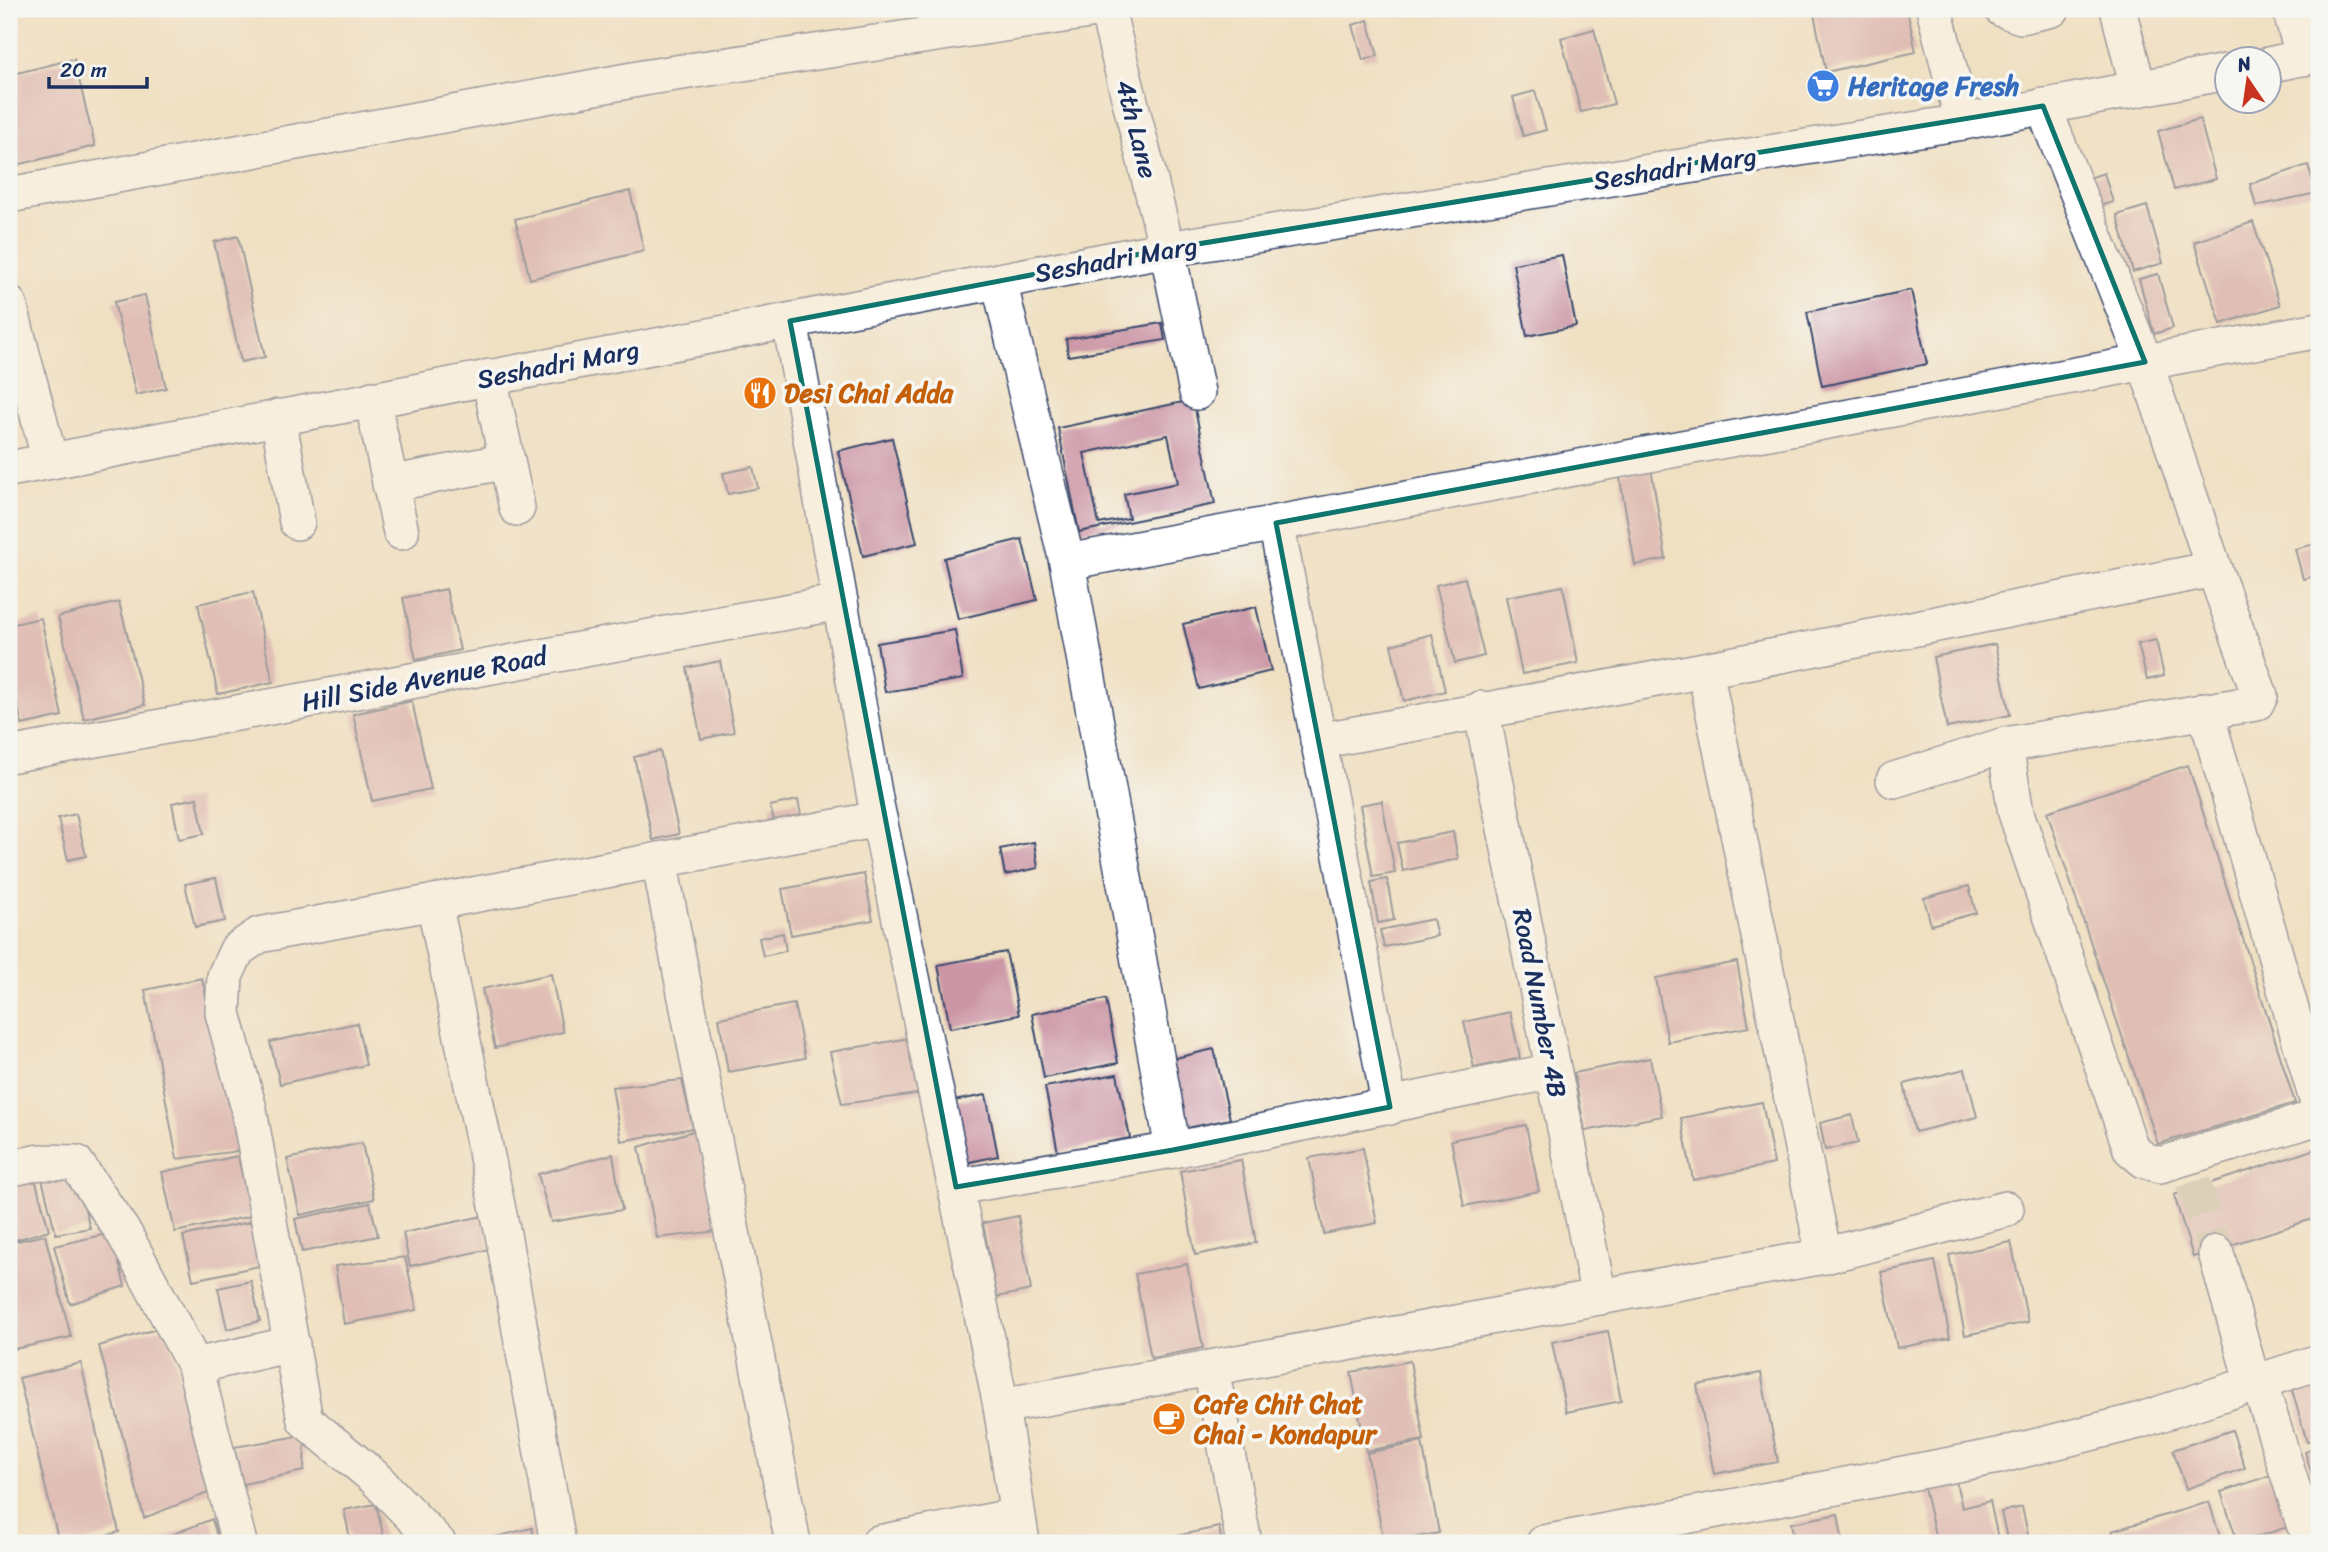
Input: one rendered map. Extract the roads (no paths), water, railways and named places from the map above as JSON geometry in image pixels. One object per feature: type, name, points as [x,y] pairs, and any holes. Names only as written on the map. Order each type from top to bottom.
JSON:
[{"type":"street","points":[[9,195],[649,76],[1105,9]]},
{"type":"street","name":"4th Lane","points":[[1105,9],[1167,249],[1197,393]]},
{"type":"street","points":[[1934,9],[1963,122]]},
{"type":"street","points":[[2003,9],[2021,16],[2052,9]]},
{"type":"street","points":[[2118,9],[2137,88]]},
{"type":"street","points":[[2282,62],[2312,56],[2290,9]]},
{"type":"street","name":"Seshadri Marg","points":[[9,469],[1167,249],[1963,122],[2212,75]]},
{"type":"street","points":[[1894,780],[2005,745],[2256,703],[2260,696],[2214,569],[2145,362],[2043,106]]},
{"type":"street","points":[[999,281],[1067,562],[1173,1150]]},
{"type":"street","points":[[9,304],[50,461]]},
{"type":"street","points":[[790,321],[879,820],[1001,1406],[1020,1530],[878,1543]]},
{"type":"street","points":[[1067,562],[2319,330]]},
{"type":"street","points":[[489,377],[517,508]]},
{"type":"street","points":[[372,399],[401,532]]},
{"type":"street","points":[[278,417],[297,522]]},
{"type":"street","points":[[390,484],[507,461]]},
{"type":"street","points":[[1276,523],[1390,1107]]},
{"type":"street","points":[[1318,741],[1705,670],[2214,569]]},
{"type":"street","name":"Hill Side Avenue Road","points":[[9,755],[840,601]]},
{"type":"street","points":[[1705,670],[1824,1256]]},
{"type":"street","name":"Road Number 4B","points":[[1481,709],[1599,1297]]},
{"type":"street","points":[[2205,710],[2319,1107]]},
{"type":"street","points":[[2005,745],[2016,813],[2131,1149],[2144,1160],[2190,1169],[2319,1116]]},
{"type":"street","points":[[438,1543],[374,1477],[305,1420],[248,1105],[223,1013],[225,975],[237,950],[259,935],[879,820]]},
{"type":"street","points":[[659,860],[793,1543]]},
{"type":"street","points":[[434,902],[503,1234],[558,1543]]},
{"type":"street","points":[[956,1187],[1173,1150],[1553,1071]]},
{"type":"street","points":[[9,1169],[39,1162],[76,1163],[125,1235],[195,1366],[239,1543]]},
{"type":"street","points":[[1001,1406],[1824,1256],[2007,1209]]},
{"type":"street","points":[[2216,1254],[2304,1524]]},
{"type":"street","points":[[195,1366],[292,1344]]},
{"type":"street","points":[[1544,1543],[1998,1456],[2138,1421],[2319,1362]]},
{"type":"street","points":[[1210,1368],[1244,1543]]},
{"type":"tunnel","points":[[2193,1182],[2216,1253]]},
{"type":"place","name":"Heritage Fresh","points":[[1823,86]]},
{"type":"place","name":"Desi Chai Adda","points":[[760,393]]},
{"type":"place","name":"Cafe Chit Chat Chai - Kondapur","points":[[1169,1419]]}]
